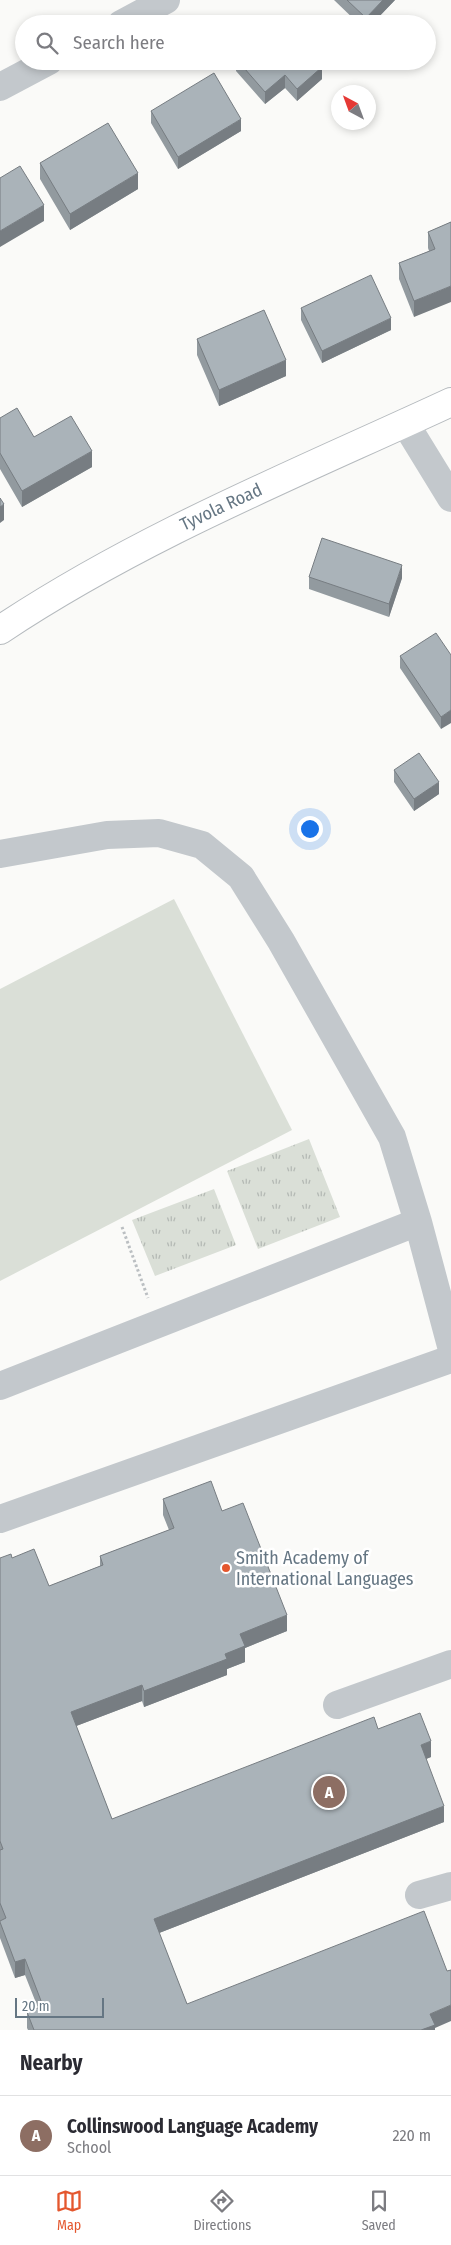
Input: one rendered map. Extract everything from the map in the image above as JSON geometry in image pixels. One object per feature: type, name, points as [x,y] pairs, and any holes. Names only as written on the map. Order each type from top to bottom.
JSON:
[{"type":"main road","name":"Tyvola Road","points":[[0,630],[39,603],[147,542],[202,514],[451,402]]},
{"type":"street","points":[[138,15],[166,0]]},
{"type":"street","points":[[0,87],[32,70]]},
{"type":"street","points":[[405,423],[451,498]]},
{"type":"street","points":[[0,854],[107,834],[159,834],[202,845],[241,876],[281,941],[392,1137],[418,1222],[451,1346]]},
{"type":"street","points":[[0,1386],[418,1222]]},
{"type":"street","points":[[0,1519],[451,1359]]},
{"type":"street","points":[[337,1705],[451,1664]]},
{"type":"street","points":[[419,1895],[451,1886]]},
{"type":"path","points":[[122,1228],[149,1301]]},
{"type":"green space","points":[[174,899],[292,1130],[0,1281],[0,989]]},
{"type":"green space","points":[[309,1139],[340,1217],[258,1249],[227,1171]]},
{"type":"green space","points":[[214,1189],[236,1245],[155,1276],[132,1220]]},
{"type":"building","points":[[347,0],[383,0],[369,15],[363,15]]},
{"type":"building","points":[[246,70],[319,70],[297,89],[285,75],[265,92]]},
{"type":"building","points":[[214,73],[241,119],[178,157],[151,111]]},
{"type":"building","points":[[108,123],[138,173],[70,214],[40,163]]},
{"type":"building","points":[[20,166],[44,205],[0,231],[0,178]]},
{"type":"building","points":[[451,222],[451,286],[414,301],[399,263],[435,249],[428,232]]},
{"type":"building","points":[[371,275],[391,318],[322,351],[301,308]]},
{"type":"building","points":[[264,310],[286,360],[219,390],[197,339]]},
{"type":"building","points":[[17,408],[34,437],[71,416],[92,451],[22,491],[0,453],[0,418]]},
{"type":"building","points":[[0,498],[4,504],[0,507]]},
{"type":"building","points":[[322,538],[402,565],[389,604],[309,577]]},
{"type":"building","points":[[436,633],[451,655],[451,710],[441,717],[400,656]]},
{"type":"building","points":[[419,753],[439,782],[414,799],[394,770]]},
{"type":"building","points":[[211,1481],[222,1511],[243,1503],[287,1615],[240,1634],[245,1646],[225,1654],[227,1659],[144,1691],[142,1685],[71,1712],[112,1819],[374,1717],[378,1729],[420,1713],[431,1741],[421,1745],[444,1806],[154,1919],[187,2004],[424,1911],[447,1971],[451,1970],[451,2005],[430,2014],[435,2025],[421,2030],[34,2030],[27,2012],[43,2006],[25,1959],[15,1962],[0,1922],[6,1918],[0,1903],[0,1850],[3,1849],[0,1841],[0,1558],[11,1554],[12,1558],[34,1549],[49,1586],[103,1565],[100,1556],[174,1528],[163,1499]]},
{"type":"place","name":"Smith Academy of International Languages","points":[[226,1568]]},
{"type":"place","name":"Collinswood Language Academy","points":[[329,1792]]}]
